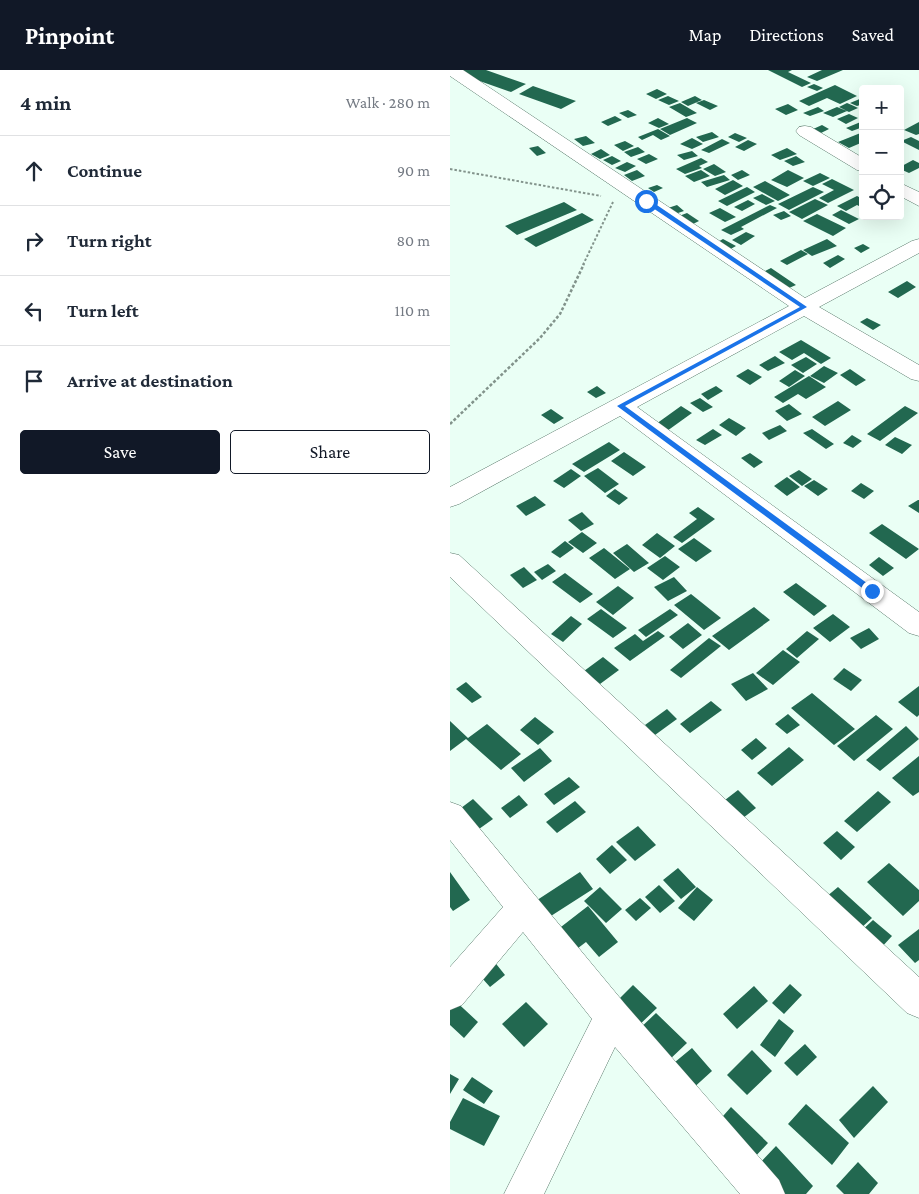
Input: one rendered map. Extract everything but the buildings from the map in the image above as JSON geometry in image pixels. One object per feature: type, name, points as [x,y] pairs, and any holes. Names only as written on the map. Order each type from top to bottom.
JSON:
[{"type":"street","points":[[452,70],[804,307],[919,374]]},
{"type":"street","points":[[805,130],[859,164]]},
{"type":"street","points":[[904,191],[919,200]]},
{"type":"street","points":[[450,498],[919,245]]},
{"type":"street","points":[[621,406],[919,626]]},
{"type":"street","points":[[450,562],[919,1001]]},
{"type":"street","points":[[450,816],[612,1016],[765,1194]]},
{"type":"street","points":[[450,993],[524,907]]},
{"type":"street","points":[[524,1194],[612,1016]]},
{"type":"path","points":[[450,170],[605,196]]},
{"type":"path","points":[[450,424],[540,338],[560,314],[614,198]]},
{"type":"route","points":[[646,201],[804,307],[621,406],[872,591]]}]
